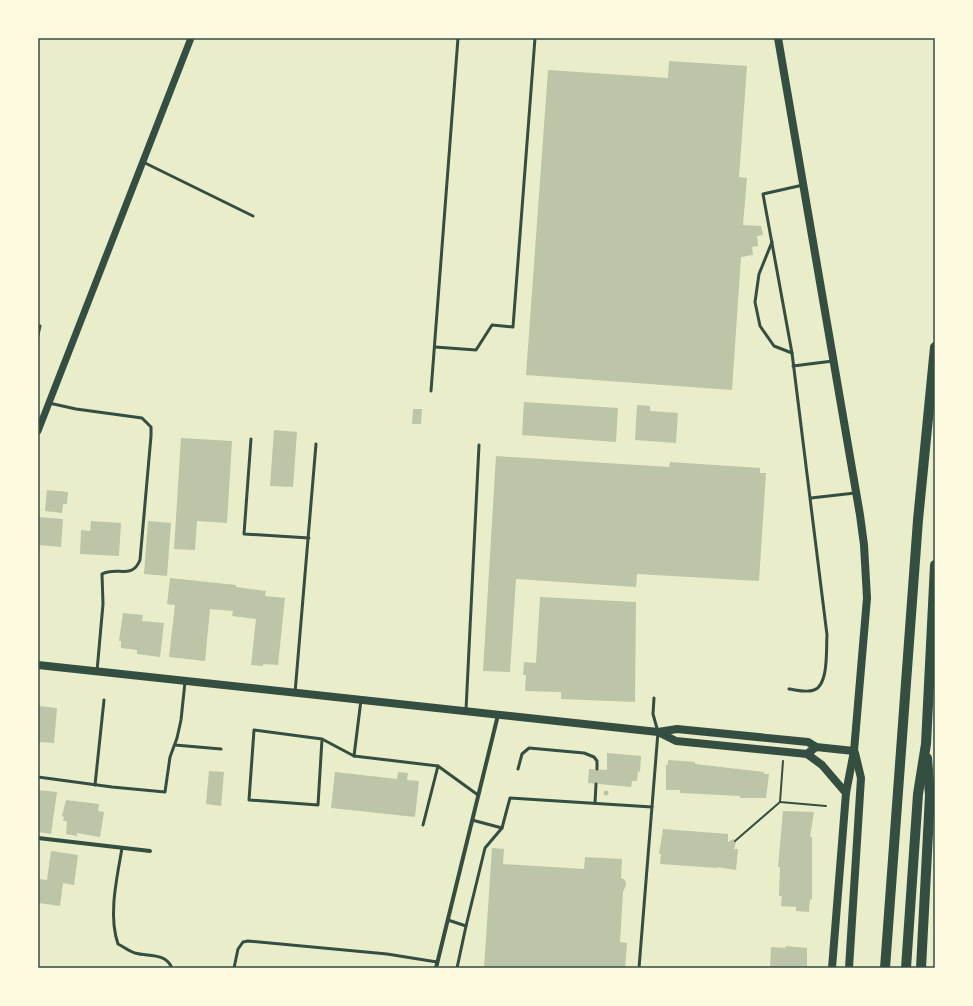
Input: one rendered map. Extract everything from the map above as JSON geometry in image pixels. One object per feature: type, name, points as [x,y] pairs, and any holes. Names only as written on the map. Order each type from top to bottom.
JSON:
[{"type":"highway","points":[[886,968],[917,528],[935,347]]},
{"type":"highway","points":[[906,968],[918,794],[926,744],[935,565]]},
{"type":"highway","points":[[921,968],[930,794],[926,744]]},
{"type":"main road","points":[[778,38],[864,545],[867,598],[854,751],[846,793],[832,968]]},
{"type":"main road","points":[[38,665],[658,732],[677,729],[808,742],[816,747],[854,751]]},
{"type":"main road","points":[[658,732],[676,741],[807,754],[822,765],[846,793]]},
{"type":"main road","points":[[807,754],[816,747]]},
{"type":"main road","points":[[849,968],[861,778],[854,751]]},
{"type":"street","points":[[38,431],[192,38]]},
{"type":"street","points":[[436,968],[498,715]]},
{"type":"street","points":[[38,838],[150,851]]},
{"type":"lane","points":[[431,391],[458,38]]},
{"type":"lane","points":[[435,347],[476,350],[492,325],[513,327],[535,38]]},
{"type":"lane","points":[[143,162],[253,216]]},
{"type":"lane","points":[[789,689],[812,691],[820,686],[824,678],[827,635],[792,353],[763,194],[803,185]]},
{"type":"lane","points":[[772,241],[759,274],[755,302],[760,326],[774,346],[792,353]]},
{"type":"lane","points":[[38,335],[40,326]]},
{"type":"lane","points":[[793,366],[833,361]]},
{"type":"lane","points":[[49,403],[76,409],[142,418],[151,427],[140,560],[137,567],[131,571],[108,570],[102,574],[103,604],[97,671]]},
{"type":"lane","points":[[251,439],[244,534],[308,538]]},
{"type":"lane","points":[[296,693],[316,444]]},
{"type":"lane","points":[[466,712],[480,445]]},
{"type":"lane","points":[[811,498],[856,493]]},
{"type":"lane","points":[[38,777],[95,785],[165,792],[170,757],[175,745],[181,720],[185,681]]},
{"type":"lane","points":[[638,968],[658,732],[653,714],[654,698]]},
{"type":"lane","points":[[95,785],[104,700]]},
{"type":"lane","points":[[354,756],[361,700]]},
{"type":"lane","points":[[322,739],[318,805],[249,800],[254,730],[322,739],[354,756],[438,766],[478,795]]},
{"type":"lane","points":[[175,745],[221,749]]},
{"type":"lane","points":[[518,769],[524,751],[534,748],[590,755],[597,761],[597,769]]},
{"type":"lane","points":[[423,825],[438,766]]},
{"type":"lane","points":[[595,803],[596,784]]},
{"type":"lane","points":[[457,968],[485,848],[502,828],[510,798],[652,807]]},
{"type":"lane","points":[[472,820],[502,828]]},
{"type":"lane","points":[[122,848],[114,910],[114,933],[118,944],[137,953],[157,955],[164,959],[172,968]]},
{"type":"lane","points":[[448,920],[466,926]]},
{"type":"lane","points":[[234,968],[238,949],[243,942],[248,941],[387,954],[438,962]]},
{"type":"path","points":[[735,841],[780,802],[783,760]]},
{"type":"path","points":[[780,802],[826,806]]},
{"type":"building","points":[[669,61],[747,66],[739,177],[747,178],[743,225],[761,226],[763,235],[757,236],[758,246],[752,247],[753,255],[741,257],[732,390],[526,375],[548,70],[668,78]]},
{"type":"building","points":[[524,402],[618,408],[616,442],[522,435]]},
{"type":"building","points":[[637,405],[650,406],[650,411],[678,413],[676,443],[635,440]]},
{"type":"building","points":[[413,409],[422,409],[421,424],[412,424]]},
{"type":"building","points":[[274,430],[297,432],[293,487],[270,486]]},
{"type":"building","points":[[181,438],[232,441],[227,523],[197,521],[195,550],[174,549]]},
{"type":"building","points":[[496,456],[669,467],[670,462],[760,468],[760,473],[766,473],[759,581],[637,574],[636,587],[516,579],[510,672],[483,671]]},
{"type":"building","points":[[47,490],[68,492],[67,504],[63,504],[62,513],[45,511]]},
{"type":"building","points":[[38,517],[63,519],[61,547],[38,545]]},
{"type":"building","points":[[91,521],[121,523],[119,556],[80,554],[81,530],[90,531]]},
{"type":"building","points":[[148,521],[171,523],[167,576],[144,574]]},
{"type":"building","points":[[170,578],[236,585],[236,587],[266,591],[265,596],[285,598],[278,665],[251,665],[256,619],[232,616],[233,611],[210,609],[205,661],[169,657],[175,605],[167,604]]},
{"type":"building","points":[[540,597],[636,602],[635,702],[561,699],[561,692],[525,691],[526,675],[523,675],[524,662],[536,663]]},
{"type":"building","points":[[123,613],[143,615],[142,621],[164,623],[160,657],[137,654],[137,650],[121,648],[121,641],[119,641]]},
{"type":"building","points":[[39,706],[57,708],[54,743],[38,742]]},
{"type":"building","points":[[607,753],[641,756],[640,772],[638,771],[637,781],[632,781],[631,787],[588,783],[589,769],[607,770]]},
{"type":"building","points":[[668,760],[695,762],[695,764],[764,772],[764,774],[769,774],[766,798],[740,798],[740,796],[680,793],[680,790],[666,790],[666,765],[668,765]]},
{"type":"building","points":[[209,771],[224,772],[221,806],[206,804]]},
{"type":"building","points":[[335,772],[397,779],[398,772],[408,773],[407,780],[419,781],[415,817],[331,808]]},
{"type":"building","points":[[38,790],[57,792],[51,834],[38,832]]},
{"type":"building","points":[[606,790],[609,793],[606,796],[603,793]]},
{"type":"building","points":[[66,800],[99,804],[98,811],[104,812],[100,837],[77,833],[77,836],[66,834],[67,821],[63,821],[64,817],[62,816]]},
{"type":"building","points":[[783,811],[814,812],[810,837],[812,837],[812,900],[810,899],[809,912],[796,911],[796,907],[781,906],[782,896],[779,896],[780,867],[778,867]]},
{"type":"building","points":[[663,829],[728,834],[728,842],[733,839],[736,842],[734,849],[738,849],[736,870],[717,867],[660,864],[661,854],[659,854]]},
{"type":"building","points":[[492,848],[504,849],[503,864],[584,869],[585,857],[622,859],[621,878],[625,880],[626,885],[623,892],[620,942],[627,943],[625,968],[484,968]]},
{"type":"building","points":[[51,851],[78,855],[74,885],[63,883],[60,906],[38,903],[38,879],[47,880]]},
{"type":"building","points":[[786,946],[807,948],[807,968],[770,968],[771,947],[785,948]]}]
